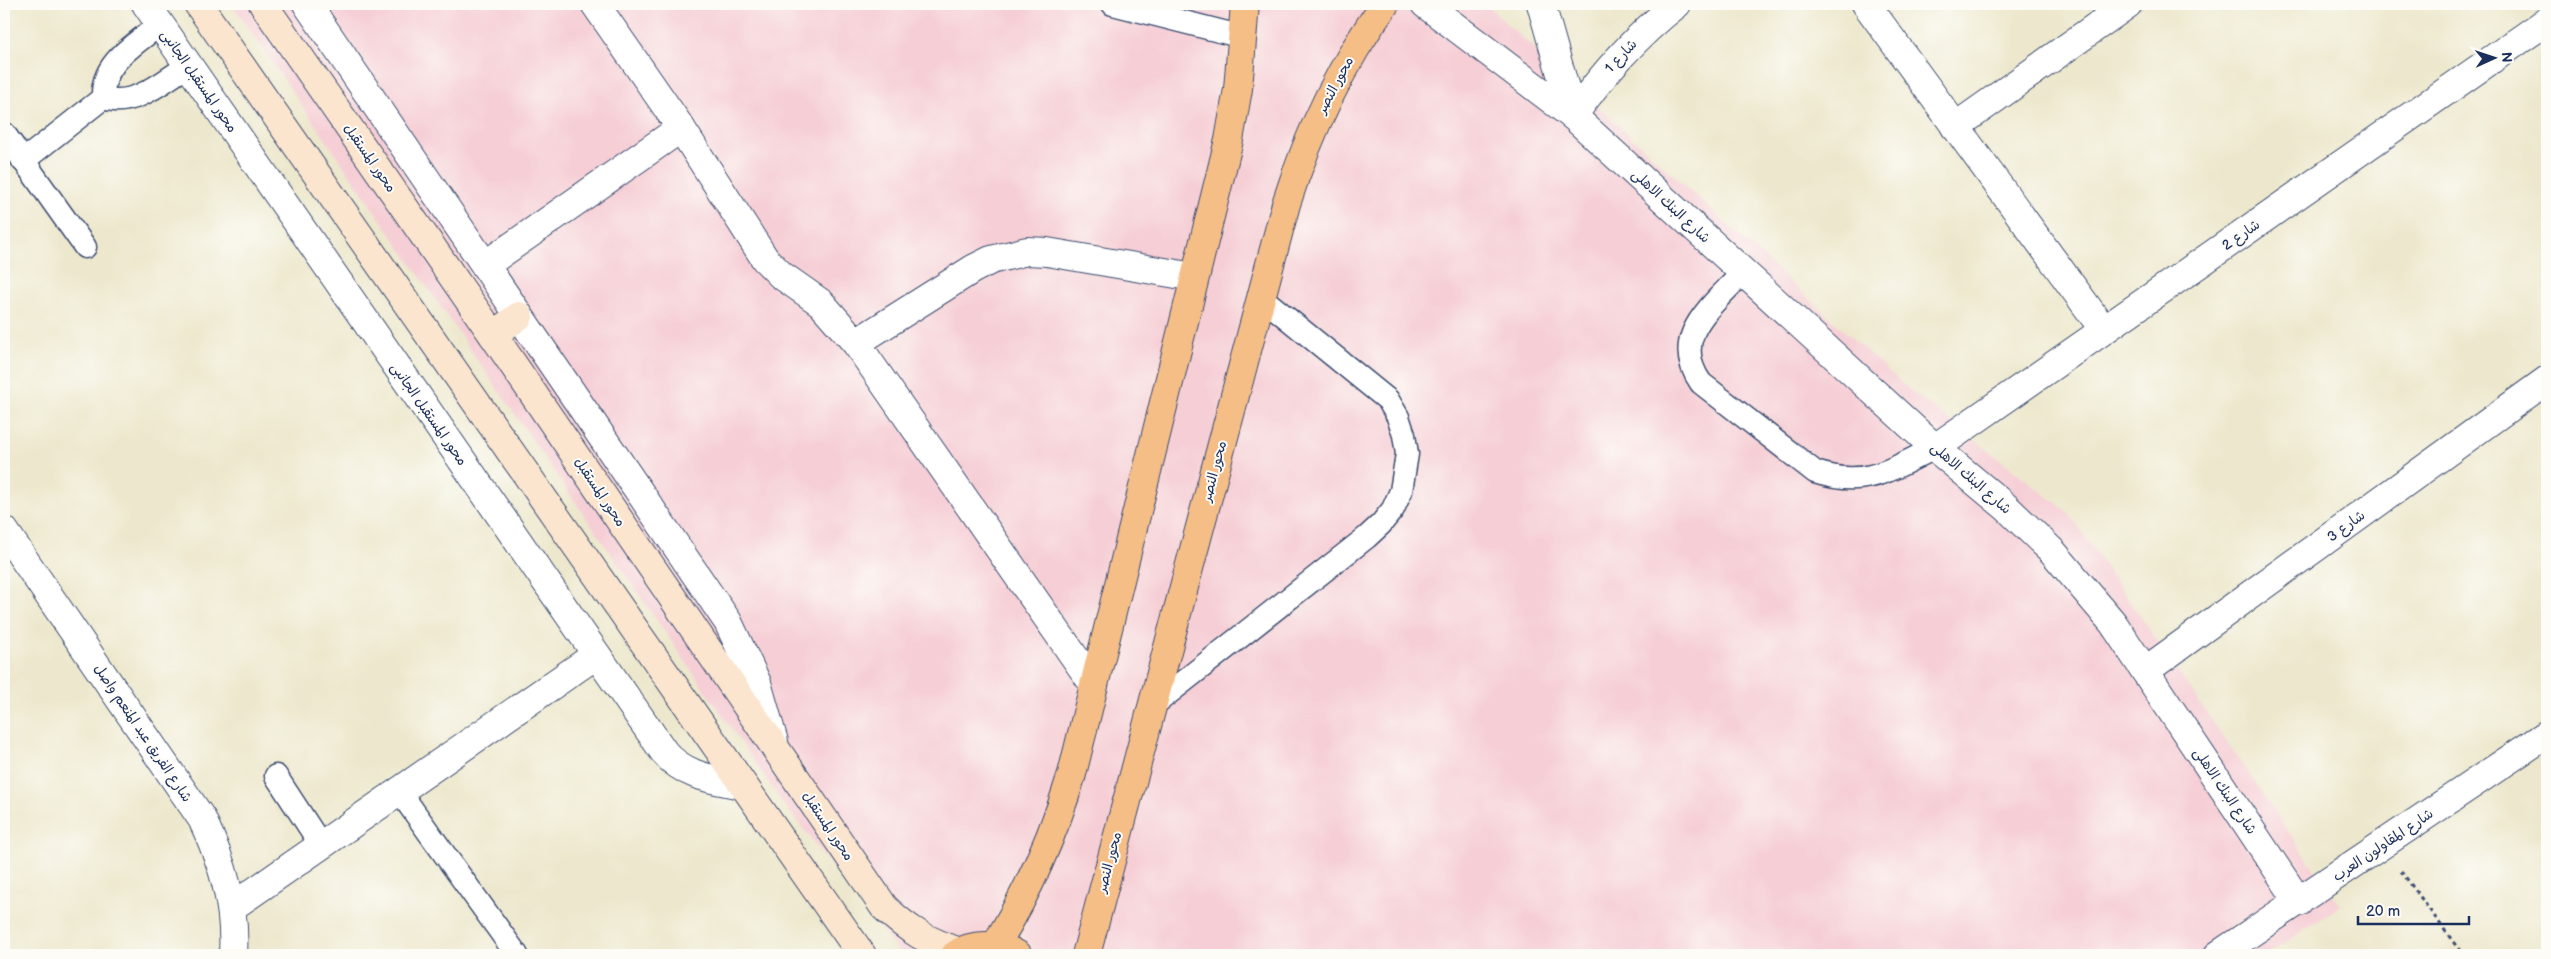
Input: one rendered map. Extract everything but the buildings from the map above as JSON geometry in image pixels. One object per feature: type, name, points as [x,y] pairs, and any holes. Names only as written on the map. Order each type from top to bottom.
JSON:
[{"type":"highway","points":[[957,954],[1006,950],[1020,906],[1041,863],[1058,820],[1094,685],[1229,140],[1238,89],[1245,4]]},
{"type":"highway","name":"محور النصر","points":[[1086,955],[1292,186],[1318,115],[1340,73],[1385,4]]},
{"type":"street","points":[[198,4],[741,785],[862,955]]},
{"type":"street","name":"محور المستقبل","points":[[262,4],[493,335],[884,907],[906,928],[932,943],[957,954]]},
{"type":"street","points":[[307,4],[728,622],[757,683],[776,749]]},
{"type":"street","points":[[595,4],[682,128],[766,259],[781,275],[822,303],[856,342],[1094,685]]},
{"type":"street","name":"شارع البنك الاهلى","points":[[1425,4],[1573,116],[1935,448],[2006,507],[2053,552],[2113,623],[2299,902]]},
{"type":"street","points":[[1541,4],[1573,116]]},
{"type":"street","name":"شارع 1","points":[[1573,116],[1597,82],[1625,50],[1677,4]]},
{"type":"street","points":[[1866,4],[2104,330]]},
{"type":"street","points":[[1955,126],[2128,4]]},
{"type":"street","name":"محور المستقبل الجانبى","points":[[153,14],[672,762],[693,774],[741,785]]},
{"type":"street","name":"شارع 2","points":[[1935,448],[2547,21]]},
{"type":"street","points":[[485,265],[682,128]]},
{"type":"street","points":[[856,342],[973,269],[1008,254],[1027,251],[1047,252],[1194,277]]},
{"type":"street","points":[[493,335],[519,316]]},
{"type":"street","name":"شارع 3","points":[[2145,671],[2547,380]]},
{"type":"street","name":"شارع الفريق عبد المنعم واصل","points":[[4,530],[202,819],[218,854],[232,907],[233,955]]},
{"type":"street","points":[[232,907],[596,655]]},
{"type":"street","name":"شارع المقاولون العرب","points":[[2218,955],[2547,734]]},
{"type":"lane","points":[[1113,4],[1243,37]]},
{"type":"lane","points":[[103,98],[103,88],[109,69],[153,14]]},
{"type":"lane","points":[[103,98],[113,101],[133,99],[189,65]]},
{"type":"lane","points":[[23,160],[103,98]]},
{"type":"lane","points":[[4,133],[85,247]]},
{"type":"lane","points":[[1743,272],[1693,329],[1688,343],[1688,358],[1693,371],[1701,383],[1815,472],[1834,478],[1853,480],[1868,478],[1935,448]]},
{"type":"lane","points":[[1151,707],[1381,524],[1393,509],[1401,491],[1407,454],[1404,435],[1388,400],[1261,297]]},
{"type":"lane","points":[[276,776],[321,845]]},
{"type":"lane","points":[[400,791],[516,955]]},
{"type":"path","points":[[2382,846],[2463,955]]},
{"type":"shaded area","points":[[232,4],[1485,4],[1907,388],[2068,512],[2340,906],[2266,955],[901,955],[780,799]]}]
